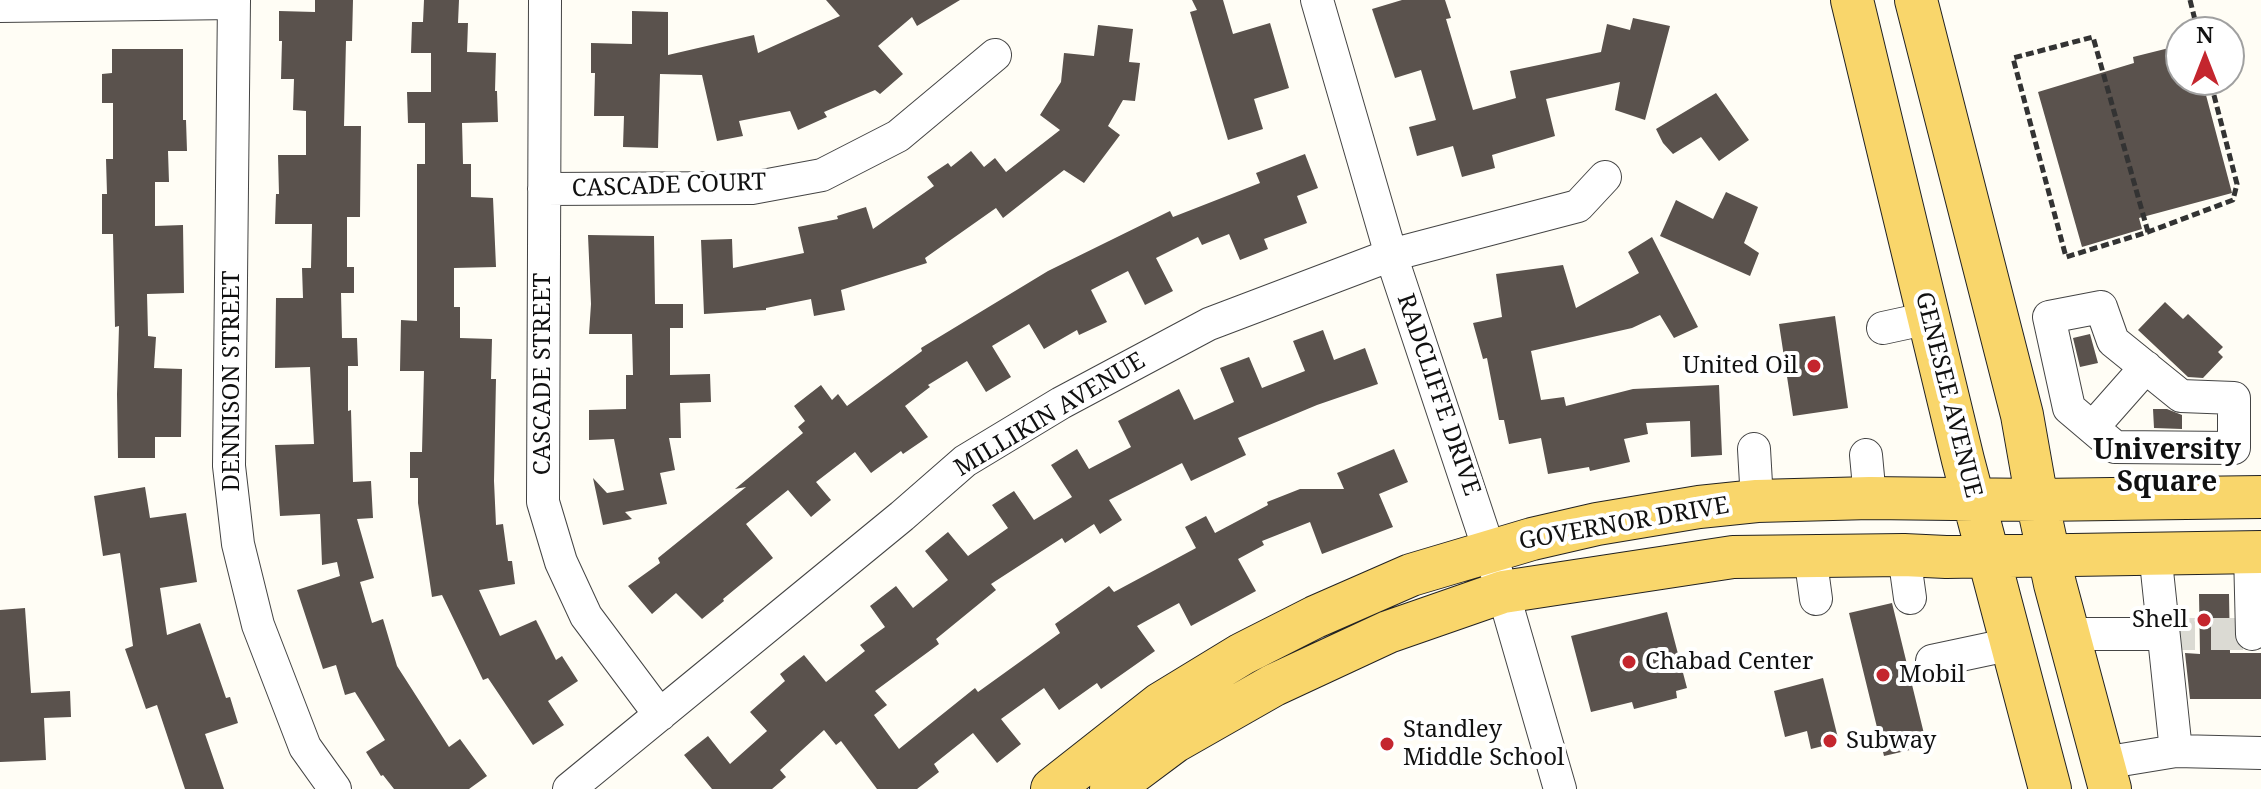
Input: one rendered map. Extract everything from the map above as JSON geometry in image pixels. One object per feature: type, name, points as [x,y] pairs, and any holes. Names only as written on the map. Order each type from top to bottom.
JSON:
[{"type":"main road","name":"GENESEE AVENUE","points":[[1852,0],[1987,555],[2050,789]]},
{"type":"main road","points":[[1916,0],[2001,328],[2022,415],[2037,500],[2106,776]]},
{"type":"main road","name":"GOVERNOR DRIVE","points":[[1052,789],[1160,704],[1242,654],[1315,617],[1411,575],[1490,550],[1597,524],[1757,501],[2248,497]]},
{"type":"main road","name":"GOVERNOR DRIVE","points":[[1111,789],[1174,742],[1274,685],[1388,632],[1503,592],[1733,557],[2256,552]]},
{"type":"street","name":"CASCADE STREET","points":[[545,0],[543,502],[561,562],[586,616],[660,715]]},
{"type":"street","name":"RADCLIFFE DRIVE","points":[[1317,0],[1391,255],[1490,550],[1560,789]]},
{"type":"street","points":[[0,6],[234,2]]},
{"type":"street","name":"DENNISON STREET","points":[[234,2],[229,466],[238,544],[258,625],[305,747],[335,789]]},
{"type":"street","name":"CASCADE COURT","points":[[544,189],[752,188],[822,175],[898,136],[995,55]]},
{"type":"street","name":"MILLIKIN AVENUE","points":[[569,789],[965,461],[1061,403],[1209,324],[1391,255],[1578,206],[1605,177]]},
{"type":"street","points":[[2001,328],[2101,307],[2113,341],[2181,396],[2234,398],[2234,448],[2248,497]]},
{"type":"street","points":[[2049,317],[2093,428],[2116,498]]},
{"type":"street","points":[[1883,328],[1929,318]]},
{"type":"street","points":[[2093,428],[2146,367]]},
{"type":"street","points":[[2022,415],[2234,448]]},
{"type":"street","points":[[1754,449],[1757,501]]},
{"type":"street","points":[[1866,455],[1870,498]]},
{"type":"street","points":[[2155,552],[2176,751]]},
{"type":"street","points":[[2252,634],[2256,552]]},
{"type":"street","points":[[1810,555],[1816,599]]},
{"type":"street","points":[[1904,555],[1910,598]]},
{"type":"street","points":[[2069,634],[2163,634]]},
{"type":"street","points":[[1932,661],[2012,644]]},
{"type":"street","points":[[2106,776],[2176,751],[2261,753]]},
{"type":"path","points":[[2148,232],[2093,37],[2013,58],[2066,257],[2148,232],[2233,200],[2237,184],[2214,96]]},
{"type":"building","points":[[315,0],[353,0],[352,41],[346,41],[344,126],[361,126],[360,217],[347,217],[347,267],[354,267],[354,293],[341,293],[342,338],[357,338],[358,366],[348,366],[353,482],[371,481],[373,518],[357,519],[374,578],[360,582],[372,623],[383,619],[397,666],[449,747],[460,739],[487,776],[469,789],[394,789],[381,776],[366,752],[385,740],[355,692],[345,695],[336,665],[323,669],[297,590],[340,576],[337,562],[322,565],[320,514],[280,516],[275,445],[314,444],[310,367],[275,368],[276,298],[303,298],[302,268],[311,268],[312,224],[275,224],[276,194],[279,194],[278,155],[306,155],[306,111],[293,110],[294,79],[281,79],[279,11],[315,12]]},
{"type":"building","points":[[424,0],[459,0],[458,23],[468,23],[467,52],[496,53],[498,122],[462,123],[463,164],[471,164],[471,197],[493,198],[496,267],[454,268],[454,307],[460,307],[460,338],[492,339],[491,379],[496,379],[496,525],[503,524],[515,584],[479,590],[500,636],[536,620],[556,660],[562,656],[578,681],[548,701],[564,725],[533,745],[488,678],[483,680],[442,595],[432,597],[418,503],[418,478],[410,478],[410,452],[422,452],[424,371],[400,371],[401,320],[417,321],[417,164],[425,164],[425,123],[408,123],[407,92],[431,92],[431,53],[411,53],[412,22],[423,22]]},
{"type":"building","points":[[826,0],[960,0],[917,26],[912,17],[878,46],[903,74],[880,94],[875,90],[824,112],[827,117],[798,130],[790,111],[739,121],[743,136],[717,141],[702,75],[660,74],[658,148],[623,147],[624,116],[594,116],[595,73],[591,73],[591,43],[632,44],[632,11],[668,12],[668,55],[754,35],[758,53],[840,16]]},
{"type":"building","points":[[1192,0],[1223,0],[1233,34],[1270,23],[1289,88],[1254,99],[1263,129],[1228,140],[1190,12],[1197,10]]},
{"type":"building","points":[[1402,0],[1445,0],[1451,18],[1446,19],[1473,110],[1516,98],[1510,71],[1601,52],[1607,24],[1630,30],[1633,18],[1670,26],[1645,120],[1615,110],[1620,82],[1546,99],[1555,136],[1492,155],[1495,168],[1462,177],[1453,146],[1417,156],[1409,127],[1436,120],[1421,70],[1395,78],[1372,9]]},
{"type":"building","points":[[1098,25],[1133,29],[1129,62],[1140,63],[1135,101],[1123,100],[1108,126],[1120,135],[1084,183],[1064,170],[1003,218],[996,208],[925,258],[927,263],[841,290],[845,310],[814,316],[811,299],[766,310],[704,314],[701,240],[732,239],[733,268],[804,253],[798,227],[838,219],[837,216],[866,207],[873,229],[934,186],[927,177],[948,163],[951,167],[971,151],[984,167],[995,158],[1006,172],[1060,130],[1040,115],[1061,82],[1064,53],[1094,56]]},
{"type":"building","points":[[112,49],[183,49],[183,120],[186,120],[187,151],[168,151],[169,182],[155,182],[155,226],[183,225],[184,293],[147,294],[148,336],[156,337],[154,368],[182,369],[181,437],[155,437],[155,458],[118,458],[119,326],[115,327],[113,234],[102,234],[102,194],[107,194],[106,159],[113,159],[113,103],[102,103],[102,74],[112,73]]},
{"type":"building","points":[[2165,49],[2165,96],[2206,96],[2232,193],[2139,218],[2142,229],[2082,247],[2038,92],[2134,63],[2133,57]]},
{"type":"building","points":[[1716,93],[1749,140],[1719,161],[1701,137],[1673,154],[1656,129]]},
{"type":"building","points":[[1305,154],[1318,188],[1297,196],[1307,223],[1264,239],[1268,249],[1240,260],[1229,234],[1202,245],[1198,237],[1156,258],[1173,291],[1145,305],[1128,271],[1091,290],[1107,322],[1079,335],[1077,330],[1044,349],[1029,324],[992,346],[1011,377],[986,392],[967,361],[928,385],[930,387],[905,406],[928,437],[903,454],[901,451],[871,473],[855,452],[816,482],[831,500],[811,517],[788,490],[746,524],[773,558],[702,619],[676,593],[652,614],[628,586],[660,563],[658,558],[746,487],[735,489],[803,433],[798,427],[805,421],[794,406],[821,385],[832,400],[838,394],[847,406],[922,351],[921,348],[1048,271],[1170,211],[1173,217],[1260,183],[1256,173]]},
{"type":"building","points":[[1726,192],[1758,207],[1744,243],[1759,253],[1750,276],[1660,236],[1676,200],[1713,219]]},
{"type":"building","points":[[588,235],[654,236],[655,304],[683,304],[683,328],[670,328],[670,375],[710,374],[711,402],[680,403],[681,438],[669,438],[675,470],[660,473],[667,504],[625,512],[632,519],[603,525],[593,478],[607,493],[624,490],[614,439],[589,440],[589,410],[626,409],[626,375],[633,375],[632,334],[589,334]]},
{"type":"building","points":[[1652,237],[1698,327],[1674,338],[1660,315],[1632,328],[1531,351],[1541,400],[1564,397],[1566,406],[1633,389],[1719,385],[1722,455],[1691,457],[1690,421],[1646,423],[1648,434],[1624,439],[1630,462],[1590,471],[1589,467],[1548,474],[1541,438],[1509,444],[1504,420],[1499,420],[1487,358],[1483,359],[1473,323],[1502,317],[1496,274],[1563,265],[1576,308],[1639,273],[1628,252]]},
{"type":"building","points":[[2165,302],[2183,319],[2188,314],[2223,347],[2218,352],[2223,357],[2203,378],[2188,377],[2138,330]]},
{"type":"building","name":"United Oil","points":[[1835,316],[1848,408],[1793,416],[1779,324]]},
{"type":"building","points":[[1323,330],[1334,360],[1365,348],[1378,384],[1238,438],[1246,455],[1191,481],[1182,463],[1109,500],[1122,520],[1100,534],[1094,524],[1065,543],[1062,538],[991,584],[996,590],[936,639],[939,644],[875,691],[887,705],[874,715],[899,749],[975,688],[978,692],[1060,633],[1055,624],[1109,586],[1114,592],[1196,548],[1185,527],[1206,516],[1215,533],[1268,505],[1267,502],[1300,489],[1344,489],[1337,473],[1394,449],[1408,482],[1379,494],[1393,527],[1322,554],[1310,522],[1262,541],[1264,545],[1238,559],[1256,591],[1191,626],[1179,603],[1137,626],[1155,651],[1101,689],[1097,683],[1059,710],[1044,688],[1001,719],[1021,744],[997,763],[973,733],[934,764],[939,772],[917,789],[877,789],[841,741],[836,745],[824,730],[780,770],[786,777],[772,789],[712,789],[684,755],[708,736],[730,764],[767,731],[750,712],[785,681],[780,674],[804,655],[826,682],[865,651],[860,645],[885,627],[870,606],[896,586],[913,608],[948,580],[925,551],[948,532],[968,556],[1008,528],[992,505],[1014,491],[1034,520],[1072,497],[1051,465],[1077,449],[1089,469],[1131,447],[1118,421],[1179,389],[1194,420],[1234,402],[1220,368],[1249,357],[1262,388],[1305,371],[1293,341]]},
{"type":"building","points":[[2090,334],[2098,363],[2080,367],[2073,338]]},
{"type":"building","points":[[2153,409],[2167,409],[2182,415],[2182,429],[2154,428]]},
{"type":"building","points":[[145,487],[150,518],[186,513],[197,582],[160,588],[167,635],[200,623],[226,698],[230,697],[238,723],[205,734],[224,789],[185,789],[157,705],[146,709],[125,649],[133,646],[120,553],[103,556],[94,496]]},
{"type":"building","points":[[2199,594],[2229,594],[2230,653],[2261,653],[2261,699],[2190,699],[2185,653],[2200,654]]},
{"type":"building","points":[[1892,603],[1927,746],[1884,756],[1849,613]]},
{"type":"building","points":[[25,608],[31,693],[70,691],[71,717],[44,718],[46,760],[0,762],[0,610]]},
{"type":"building","name":"Chabad Center","points":[[1667,612],[1687,688],[1676,691],[1677,698],[1634,709],[1632,702],[1591,712],[1571,636]]},
{"type":"building","points":[[1823,678],[1839,742],[1811,749],[1807,731],[1785,737],[1774,691]]},
{"type":"tunnel","points":[[2163,634],[2252,634]]},
{"type":"place","name":"United Oil","points":[[1814,366]]},
{"type":"place","name":"Shell","points":[[2204,620]]},
{"type":"place","name":"Chabad Center","points":[[1629,662]]},
{"type":"place","name":"Mobil","points":[[1883,675]]},
{"type":"place","name":"Subway","points":[[1830,741]]},
{"type":"place","name":"Standley Middle School","points":[[1387,744]]},
{"type":"district","name":"University Square","points":[[2167,467]]}]
